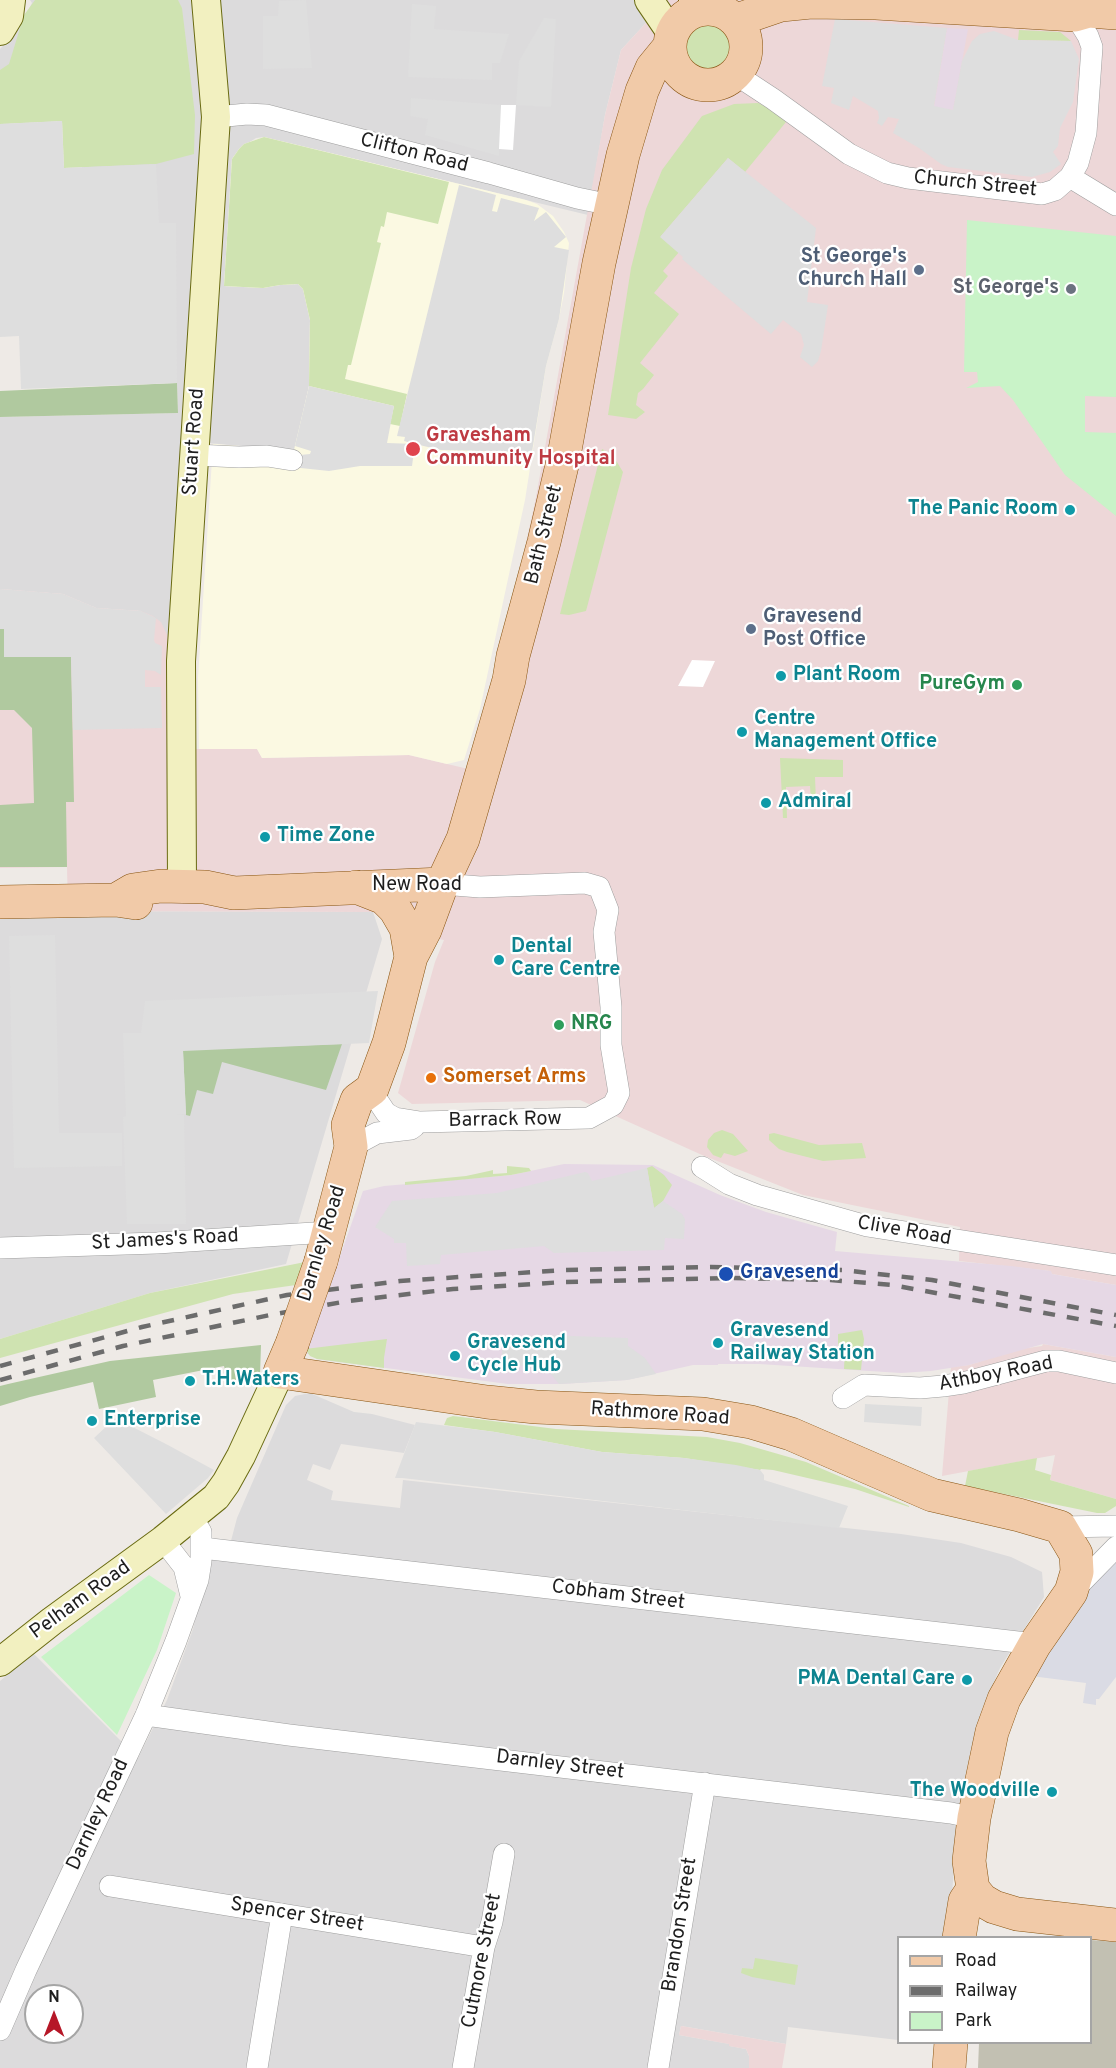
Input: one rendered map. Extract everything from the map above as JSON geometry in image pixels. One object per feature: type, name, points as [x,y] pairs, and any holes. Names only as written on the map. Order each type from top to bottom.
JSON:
[{"type":"main road","name":"Stuart Road","points":[[182,885],[181,661],[216,117],[206,0]]},
{"type":"main road","points":[[649,0],[671,40]]},
{"type":"main road","points":[[713,10],[744,29],[746,52],[735,74],[715,85],[704,85],[692,82],[683,76],[675,68],[671,57],[671,40],[677,24],[696,10],[713,10],[759,11],[782,5],[811,2],[888,3],[1075,15],[1089,11],[1116,13]]},
{"type":"main road","name":"Bath Street","points":[[411,957],[425,930],[442,884],[463,839],[509,680],[513,656],[544,542],[571,426],[610,205],[642,91],[652,68],[671,40]]},
{"type":"main road","points":[[0,902],[51,901],[76,884],[100,884],[133,899]]},
{"type":"main road","name":"New Road","points":[[133,899],[182,885],[234,893],[442,884]]},
{"type":"main road","points":[[356,887],[384,898],[395,909],[406,928],[411,957]]},
{"type":"main road","name":"New Road","points":[[133,899],[205,904],[234,893]]},
{"type":"main road","name":"Darnley Road","points":[[163,1540],[216,1497],[226,1484],[252,1435],[286,1358],[325,1247],[351,1147],[347,1130],[351,1116],[357,1100],[372,1089],[388,1043],[411,957]]},
{"type":"main road","name":"Rathmore Road","points":[[286,1358],[487,1402],[537,1407],[703,1414],[751,1422],[791,1434],[932,1494],[1060,1527]]},
{"type":"main road","points":[[1060,1527],[1076,1554],[1077,1572],[1071,1592],[1035,1644],[1004,1699],[996,1721],[974,1818],[969,1861],[973,1889],[982,1900],[994,1907],[1017,1914],[1116,1925]]},
{"type":"main road","name":"Pelham Road","points":[[0,1662],[163,1540]]},
{"type":"main road","points":[[959,1936],[965,1901],[973,1889]]},
{"type":"main road","points":[[976,1936],[981,1927],[993,1919],[1017,1914]]},
{"type":"main road","points":[[949,2068],[951,2044]]},
{"type":"street","points":[[1075,15],[1088,36],[1092,57],[1086,133],[1078,163],[1070,177],[1116,205]]},
{"type":"street","name":"Church Street","points":[[735,74],[849,154],[887,173],[908,178],[1042,194],[1055,190],[1070,177]]},
{"type":"street","name":"Clifton Road","points":[[216,117],[247,114],[266,116],[610,205]]},
{"type":"street","points":[[195,455],[267,456],[292,460]]},
{"type":"street","name":"New Road","points":[[442,884],[480,887],[585,883],[599,887],[608,910],[604,932],[611,1007],[611,1045],[619,1090],[613,1105],[589,1118]]},
{"type":"street","name":"Barrack Row","points":[[372,1089],[379,1105],[386,1113],[395,1118],[420,1122],[589,1118]]},
{"type":"street","name":"Barrack Row","points":[[351,1147],[376,1133],[411,1129],[420,1122]]},
{"type":"street","name":"Clive Road","points":[[702,1167],[729,1184],[757,1195],[867,1226],[1116,1265]]},
{"type":"street","name":"St James's Road","points":[[0,1248],[157,1243],[260,1235],[325,1247]]},
{"type":"street","name":"Athboy Road","points":[[843,1398],[864,1385],[920,1389],[943,1386],[963,1383],[1046,1361],[1059,1361],[1116,1373]]},
{"type":"street","name":"Darnley Road","points":[[0,2030],[146,1716],[176,1641],[198,1580],[202,1548],[201,1530],[192,1517]]},
{"type":"street","name":"Rathmore Road","points":[[1060,1527],[1116,1526]]},
{"type":"street","points":[[163,1540],[184,1567],[191,1597]]},
{"type":"street","points":[[1071,1592],[1116,1547]]},
{"type":"street","name":"Cobham Street","points":[[202,1548],[1035,1644]]},
{"type":"street","name":"Darnley Street","points":[[146,1716],[951,1813],[974,1818]]},
{"type":"street","name":"Brandon Street","points":[[658,2068],[705,1783]]},
{"type":"street","name":"Cutmore Street","points":[[463,2068],[484,1947],[492,1922],[504,1854]]},
{"type":"street","name":"Spencer Street","points":[[110,1886],[484,1947]]},
{"type":"street","points":[[256,2068],[282,1914]]},
{"type":"shaded area","points":[[30,0],[667,0],[621,50],[605,115],[588,215],[264,137],[256,138],[239,149],[232,159],[224,286],[263,288],[298,284],[303,289],[310,320],[309,386],[294,454],[266,448],[184,441],[169,639],[141,611],[96,608],[63,594],[0,589],[0,417],[178,413],[177,383],[62,121],[0,124],[0,49],[19,29],[32,3]]},
{"type":"shaded area","points":[[306,0],[312,68],[263,69],[263,16],[278,16],[279,1]]},
{"type":"shaded area","points":[[667,0],[1116,0],[1116,1285],[1052,1274],[1050,1271],[959,1261],[960,1227],[803,1195],[702,1155],[580,1100],[412,1104],[398,1093],[435,962],[444,940],[395,931],[373,912],[68,911],[67,867],[0,868],[0,589],[63,594],[96,608],[141,611],[161,622],[169,639],[170,749],[257,749],[262,758],[409,755],[477,771],[536,497],[605,115],[621,50]]},
{"type":"shaded area","points":[[412,4],[436,6],[434,29],[509,34],[500,63],[492,63],[492,80],[408,77]]},
{"type":"shaded area","points":[[544,18],[556,19],[551,107],[516,105],[519,61]]},
{"type":"shaded area","points":[[835,19],[947,28],[934,106],[953,110],[962,61],[972,41],[980,34],[994,31],[1018,40],[1071,41],[1079,59],[1073,102],[1060,128],[1058,146],[1053,152],[1061,164],[1050,172],[1032,177],[948,167],[893,133],[899,119],[888,117],[882,126],[877,123],[878,111],[853,96],[849,110],[831,103],[834,88],[822,86]]},
{"type":"shaded area","points":[[947,28],[968,29],[953,110],[934,107]]},
{"type":"shaded area","points":[[411,98],[501,105],[499,156],[425,135],[428,119],[410,116]]},
{"type":"shaded area","points":[[62,121],[64,168],[156,164],[159,223],[176,223],[177,383],[21,389],[19,336],[0,337],[0,124]]},
{"type":"shaded area","name":"Gravesham Community Hospital","points":[[264,137],[526,200],[537,204],[553,216],[569,243],[564,293],[546,366],[525,500],[480,709],[464,760],[447,764],[409,755],[262,758],[257,749],[199,749],[198,678],[213,444],[266,448],[293,454],[309,386],[310,320],[303,289],[298,284],[263,288],[224,286],[232,159],[244,144]]},
{"type":"shaded area","points":[[728,158],[816,228],[807,302],[828,305],[821,351],[818,361],[812,367],[800,357],[804,345],[801,334],[783,320],[771,334],[682,259],[683,257],[660,237]]},
{"type":"shaded area","points":[[459,185],[496,195],[492,211],[497,212],[501,198],[539,208],[534,221],[546,212],[566,237],[554,247],[569,250],[559,319],[546,366],[532,452],[441,450],[404,441],[405,437],[397,436]]},
{"type":"shaded area","points":[[309,386],[394,406],[387,443],[415,444],[412,466],[360,466],[329,471],[291,467],[300,455],[310,454],[311,451],[295,446]]},
{"type":"shaded area","points":[[0,589],[63,594],[96,608],[141,611],[156,618],[154,640],[162,646],[161,675],[155,671],[145,670],[145,687],[161,687],[162,728],[73,730],[71,657],[4,657],[4,629],[0,629]]},
{"type":"shaded area","points":[[68,911],[373,912],[382,939],[286,1264],[150,1293],[0,1339],[0,913]]},
{"type":"shaded area","points":[[55,935],[59,1133],[122,1133],[122,1166],[14,1168],[9,936]]},
{"type":"shaded area","points":[[378,991],[369,1043],[183,1051],[186,1114],[177,1115],[184,1115],[186,1224],[127,1224],[123,1033],[141,1033],[145,1001]]},
{"type":"shaded area","points":[[564,1164],[653,1165],[720,1195],[766,1212],[837,1232],[835,1251],[1011,1266],[1051,1271],[1052,1274],[1116,1285],[1116,1357],[1043,1344],[969,1365],[931,1371],[901,1373],[759,1364],[718,1364],[693,1365],[627,1380],[508,1384],[317,1359],[306,1353],[363,1191],[384,1186],[511,1175]]},
{"type":"shaded area","points":[[647,1168],[654,1208],[663,1201],[682,1214],[685,1219],[684,1239],[665,1238],[664,1250],[554,1253],[544,1246],[441,1255],[440,1264],[407,1266],[406,1243],[394,1243],[394,1239],[375,1227],[392,1201],[497,1193],[585,1172],[592,1181]]},
{"type":"shaded area","points":[[543,1335],[628,1338],[628,1346],[645,1358],[656,1374],[627,1380],[559,1384],[546,1368],[502,1364],[502,1338]]},
{"type":"shaded area","points":[[1043,1344],[1116,1357],[1116,1499],[1050,1480],[1055,1455],[942,1476],[951,1367],[969,1365]]},
{"type":"shaded area","points":[[310,1393],[354,1412],[415,1425],[404,1453],[341,1444],[330,1470],[313,1464],[307,1480],[333,1491],[331,1500],[400,1508],[403,1480],[901,1534],[961,1543],[1011,1557],[1042,1572],[1044,1597],[1000,1668],[982,1709],[970,1754],[960,1803],[948,1936],[897,1936],[897,2040],[788,2027],[786,2044],[681,2026],[679,2035],[746,2049],[749,2056],[749,2068],[0,2068],[0,1681],[33,1653],[138,1758],[167,1700],[193,1629],[210,1554],[227,1556],[237,1518],[286,1405],[295,1396]]},
{"type":"shaded area","points":[[865,1404],[922,1407],[921,1426],[864,1422]]},
{"type":"shaded area","points":[[107,1414],[214,1470],[208,1478],[166,1514],[94,1438],[109,1424],[103,1417]]},
{"type":"shaded area","points":[[416,1422],[495,1432],[602,1452],[684,1458],[736,1465],[760,1470],[764,1475],[764,1480],[848,1506],[839,1528],[395,1478]]},
{"type":"shaded area","points":[[1116,1558],[1116,1677],[1099,1699],[1096,1699],[1096,1705],[1083,1703],[1086,1683],[1031,1676],[1043,1653],[1097,1578]]},
{"type":"shaded area","points":[[1092,1940],[1116,1942],[1116,2068],[978,2068],[979,2044],[1092,2044]]},
{"type":"shaded area","points":[[681,2026],[786,2044],[782,2068],[749,2068],[749,2056],[746,2049],[679,2035]]},
{"type":"green space","points":[[35,0],[178,0],[182,8],[195,115],[194,154],[156,164],[64,168],[62,121],[0,124],[0,70],[9,64],[24,15]]},
{"type":"green space","points":[[703,19],[715,19],[725,23],[733,31],[737,47],[733,63],[725,71],[715,75],[703,75],[693,71],[685,63],[681,53],[681,41],[685,31],[693,23]]},
{"type":"green space","points":[[1019,30],[1060,32],[1071,41],[1018,40]]},
{"type":"green space","points":[[758,103],[777,112],[786,122],[745,172],[728,158],[661,236],[679,252],[663,271],[668,276],[654,293],[679,314],[640,363],[654,375],[638,393],[636,405],[645,412],[636,419],[608,415],[631,268],[646,209],[662,170],[702,116],[734,104]]},
{"type":"green space","points":[[264,137],[449,182],[438,224],[387,212],[384,227],[381,226],[377,242],[381,243],[351,365],[348,365],[345,379],[407,394],[400,426],[390,424],[394,406],[309,386],[310,320],[303,289],[298,284],[263,288],[224,286],[232,159],[244,144]]},
{"type":"green space","points":[[967,220],[1116,236],[1116,397],[1085,396],[1085,432],[1116,433],[1116,516],[1065,475],[1013,400],[1000,386],[966,388],[978,382],[977,372],[964,372]]},
{"type":"green space","points":[[177,383],[178,413],[0,417],[0,391]]},
{"type":"green space","points":[[602,449],[612,454],[623,472],[586,611],[569,615],[560,614]]},
{"type":"green space","points":[[0,629],[4,629],[5,657],[71,656],[74,802],[66,802],[67,867],[0,867],[0,805],[34,803],[32,728],[14,710],[0,710]]},
{"type":"green space","points":[[780,758],[843,760],[843,777],[815,777],[816,801],[811,801],[810,786],[786,787],[787,818],[783,818]]},
{"type":"green space","points":[[342,1044],[326,1090],[222,1062],[213,1094],[197,1090],[190,1116],[186,1115],[183,1050]]},
{"type":"green space","points":[[722,1130],[733,1134],[748,1151],[735,1156],[724,1153],[721,1158],[713,1155],[707,1147],[708,1140],[714,1133]]},
{"type":"green space","points":[[774,1133],[819,1145],[862,1143],[866,1158],[823,1161],[787,1152],[779,1149],[769,1140],[769,1134]]},
{"type":"green space","points":[[507,1166],[529,1168],[531,1171],[405,1185],[405,1182],[466,1176],[493,1170],[493,1174],[507,1173]]},
{"type":"green space","points":[[652,1166],[672,1185],[663,1201],[654,1208],[647,1168]]},
{"type":"green space","points":[[310,1261],[296,1285],[233,1294],[0,1358],[0,1339],[150,1293]]},
{"type":"green space","points":[[862,1330],[864,1339],[861,1370],[844,1369],[845,1349],[838,1348],[838,1334]]},
{"type":"green space","points":[[387,1339],[384,1368],[317,1359],[310,1356],[305,1349]]},
{"type":"green space","points":[[261,1345],[260,1375],[228,1382],[224,1366],[153,1380],[156,1397],[99,1409],[93,1382],[0,1406],[0,1386],[8,1384],[110,1361]]},
{"type":"green space","points":[[453,1416],[556,1429],[707,1437],[740,1443],[806,1462],[909,1507],[855,1489],[773,1470],[684,1458],[602,1452],[444,1425],[447,1418]]},
{"type":"green space","points":[[1037,1458],[1035,1470],[1051,1475],[1050,1480],[1116,1499],[1116,1506],[1105,1513],[1097,1513],[965,1486],[968,1471]]},
{"type":"green space","points":[[149,1575],[176,1593],[157,1650],[117,1735],[41,1657]]},
{"type":"green space","points":[[755,1958],[798,1965],[795,1985],[741,1973],[742,1968],[753,1969]]},
{"type":"pier","points":[[501,105],[516,105],[513,150],[499,149]]},
{"type":"pier","points":[[692,660],[715,661],[703,687],[678,686]]},
{"type":"railway","points":[[0,1366],[142,1327],[287,1295],[400,1281],[565,1270],[711,1267],[842,1270],[932,1280],[1116,1315]]},
{"type":"railway","points":[[0,1380],[123,1346],[348,1301],[453,1289],[564,1282],[728,1278],[831,1280],[892,1285],[1116,1326]]},
{"type":"place","name":"St George's Church Hall","points":[[919,270]]},
{"type":"place","name":"St George's","points":[[1071,289]]},
{"type":"place","name":"Gravesham Community Hospital","points":[[413,449]]},
{"type":"place","name":"The Panic Room","points":[[1070,510]]},
{"type":"place","name":"Gravesend Post Office","points":[[751,629]]},
{"type":"place","name":"Plant Room","points":[[781,676]]},
{"type":"place","name":"PureGym","points":[[1017,685]]},
{"type":"place","name":"Centre Management Office","points":[[742,732]]},
{"type":"place","name":"Admiral","points":[[766,803]]},
{"type":"place","name":"Time Zone","points":[[265,837]]},
{"type":"place","name":"Dental Care Centre","points":[[499,960]]},
{"type":"place","name":"NRG","points":[[559,1025]]},
{"type":"place","name":"Somerset Arms","points":[[431,1078]]},
{"type":"place","name":"Gravesend","points":[[726,1274]]},
{"type":"place","name":"Gravesend Railway Station","points":[[718,1343]]},
{"type":"place","name":"Gravesend Cycle Hub","points":[[455,1356]]},
{"type":"place","name":"T.H.Waters","points":[[190,1381]]},
{"type":"place","name":"Enterprise","points":[[92,1421]]},
{"type":"place","name":"PMA Dental Care","points":[[967,1680]]},
{"type":"place","name":"The Woodville","points":[[1052,1792]]}]
